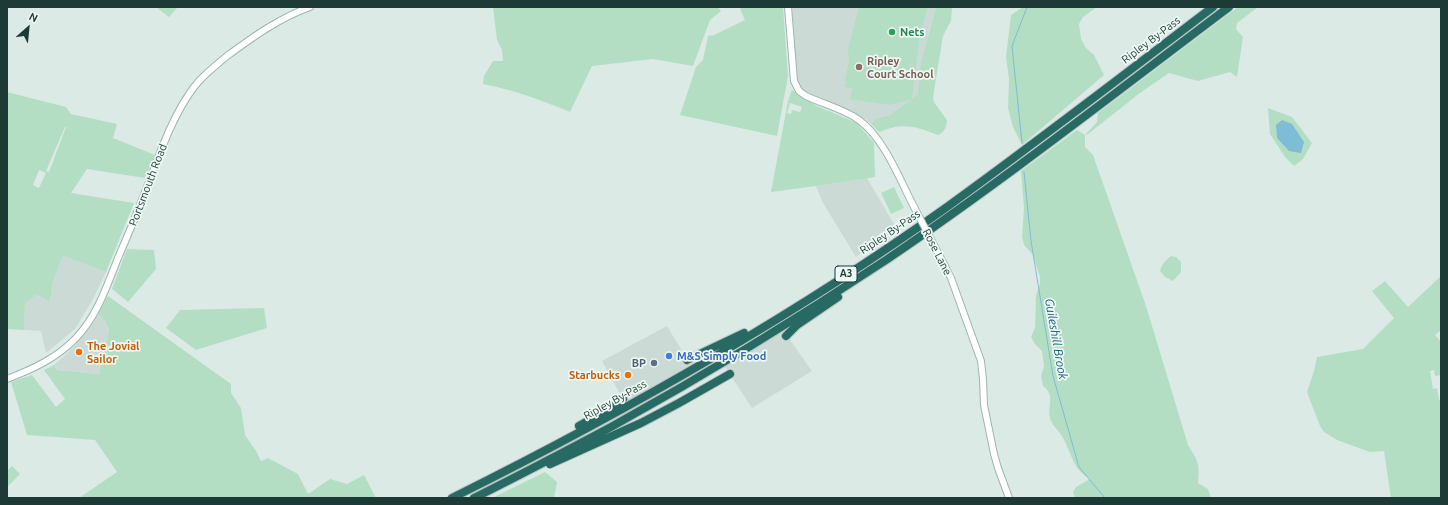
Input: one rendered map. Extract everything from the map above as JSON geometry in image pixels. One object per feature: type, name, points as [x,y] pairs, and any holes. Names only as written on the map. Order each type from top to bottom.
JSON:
[{"type":"highway","name":"Ripley By-Pass","points":[[452,498],[604,419],[682,376],[823,290],[947,207],[1213,7]]},
{"type":"highway","name":"Ripley By-Pass","points":[[474,498],[610,427],[688,383],[766,336],[886,259],[983,192],[1229,7]]},
{"type":"highway","points":[[786,336],[797,325],[848,290],[886,259]]},
{"type":"highway","points":[[687,360],[734,338],[823,290]]},
{"type":"highway","points":[[483,493],[641,423],[730,374]]},
{"type":"highway","points":[[480,484],[601,414],[623,399]]},
{"type":"street","name":"Portsmouth Road","points":[[7,379],[38,366],[53,357],[72,343],[86,326],[105,290],[133,224],[164,144],[182,105],[195,86],[215,66],[257,34],[287,17],[310,7]]},
{"type":"street","name":"Rose Lane","points":[[788,7],[792,69],[794,81],[799,91],[806,96],[852,116],[868,128],[880,143],[951,278],[981,361],[984,405],[994,454],[1009,498]]},
{"type":"shaded area","name":"Ripley Court School","points":[[792,7],[936,7],[929,32],[918,94],[915,101],[890,115],[877,118],[871,124],[866,119],[859,118],[814,100],[797,86]]},
{"type":"shaded area","points":[[867,178],[894,224],[856,257],[823,203],[816,186]]},
{"type":"shaded area","points":[[63,256],[106,272],[93,299],[75,329],[46,353],[41,331],[24,330],[25,303],[37,295],[50,302],[53,281]]},
{"type":"shaded area","points":[[97,314],[104,319],[109,333],[99,374],[57,370],[54,365],[73,348]]},
{"type":"shaded area","points":[[667,326],[691,366],[625,403],[602,361]]},
{"type":"shaded area","points":[[783,330],[812,371],[752,408],[725,367]]},
{"type":"green space","points":[[156,7],[178,7],[169,17]]},
{"type":"green space","points":[[493,7],[718,7],[721,11],[710,20],[693,66],[653,59],[592,66],[570,112],[549,103],[506,89],[483,84],[484,76],[493,61],[503,61],[502,50],[497,40]]},
{"type":"green space","points":[[744,7],[783,7],[788,76],[777,136],[680,115],[696,67],[703,60],[708,36],[714,35],[745,20],[740,9]]},
{"type":"green space","points":[[859,7],[928,7],[920,34],[912,99],[918,94],[920,67],[936,7],[952,7],[951,21],[943,36],[933,97],[934,102],[947,120],[945,129],[942,133],[938,135],[923,129],[909,126],[895,127],[879,132],[871,124],[877,118],[890,115],[911,100],[889,105],[850,99],[852,88],[845,87],[849,61],[848,49]]},
{"type":"green space","points":[[1023,7],[1097,7],[1083,17],[1079,24],[1081,39],[1086,48],[1094,55],[1104,75],[1022,145],[1013,127],[1008,108],[1009,79],[1006,57],[1011,15]]},
{"type":"green space","points":[[1238,7],[1258,7],[1237,23],[1236,29],[1243,37],[1237,77],[1230,72],[1198,81],[1169,73],[1085,135],[1097,122],[1098,113]]},
{"type":"green space","points":[[792,90],[817,106],[857,123],[874,143],[875,177],[771,192],[788,101]],"holes":[[[790,103],[802,107],[800,112],[792,110],[791,114],[787,113]]]},
{"type":"green space","points":[[7,92],[66,107],[71,114],[117,124],[113,138],[155,155],[145,178],[87,169],[71,193],[134,203],[106,272],[63,256],[53,281],[50,302],[37,295],[25,303],[24,330],[7,329]],"holes":[[[65,127],[49,172],[46,171]],[[39,170],[46,173],[39,188],[33,185]]]},
{"type":"green space","points":[[1268,108],[1292,117],[1312,143],[1303,159],[1294,166],[1285,157],[1270,134]]},
{"type":"green space","points":[[1077,130],[1085,135],[1085,147],[1093,155],[1146,306],[1188,445],[1198,463],[1198,483],[1208,489],[1211,498],[1075,498],[1073,492],[1076,487],[1090,479],[1077,468],[1063,439],[1052,423],[1049,412],[1050,394],[1043,386],[1041,376],[1044,366],[1042,351],[1031,337],[1035,328],[1036,295],[1040,284],[1040,277],[1033,255],[1024,245],[1022,237],[1024,208],[1021,171]]},
{"type":"green space","points":[[894,187],[904,208],[891,214],[881,193]]},
{"type":"green space","points":[[127,249],[154,250],[156,269],[128,302],[112,289]]},
{"type":"green space","points":[[1171,256],[1176,257],[1181,262],[1181,272],[1173,281],[1165,277],[1160,271],[1164,263]]},
{"type":"green space","points":[[1441,276],[1441,330],[1435,335],[1441,342],[1441,375],[1435,376],[1434,370],[1430,371],[1433,389],[1437,388],[1439,400],[1441,399],[1441,498],[1391,498],[1384,451],[1370,452],[1337,440],[1324,432],[1320,426],[1307,392],[1317,357],[1363,349],[1394,318],[1372,291],[1385,281],[1408,307]]},
{"type":"green space","points":[[108,296],[231,384],[231,393],[241,408],[245,435],[261,461],[268,458],[298,474],[308,494],[330,479],[347,484],[364,475],[376,498],[79,498],[117,472],[95,440],[27,435],[11,382],[32,375],[56,407],[65,399],[44,370],[54,365],[57,370],[99,374],[109,331],[104,319],[97,314]]},
{"type":"green space","points":[[264,308],[267,328],[196,350],[166,328],[180,310]]},
{"type":"green space","points":[[12,466],[20,474],[7,487],[7,471]]},
{"type":"green space","points":[[545,472],[557,482],[554,498],[492,498]]},
{"type":"water","points":[[1282,120],[1292,124],[1304,142],[1301,153],[1289,151],[1277,138],[1276,125]]},
{"type":"waterway","name":"Guileshill Brook","points":[[1022,143],[1012,46],[1027,7]]},
{"type":"waterway","name":"Guileshill Brook","points":[[1024,172],[1031,241],[1053,376],[1079,467],[1105,498]]},
{"type":"place","name":"Nets","points":[[892,32]]},
{"type":"place","name":"Ripley Court School","points":[[859,67]]},
{"type":"place","name":"The Jovial Sailor","points":[[79,352]]},
{"type":"place","name":"M&S Simply Food","points":[[669,356]]},
{"type":"place","name":"BP","points":[[654,363]]},
{"type":"place","name":"Starbucks","points":[[628,375]]}]
